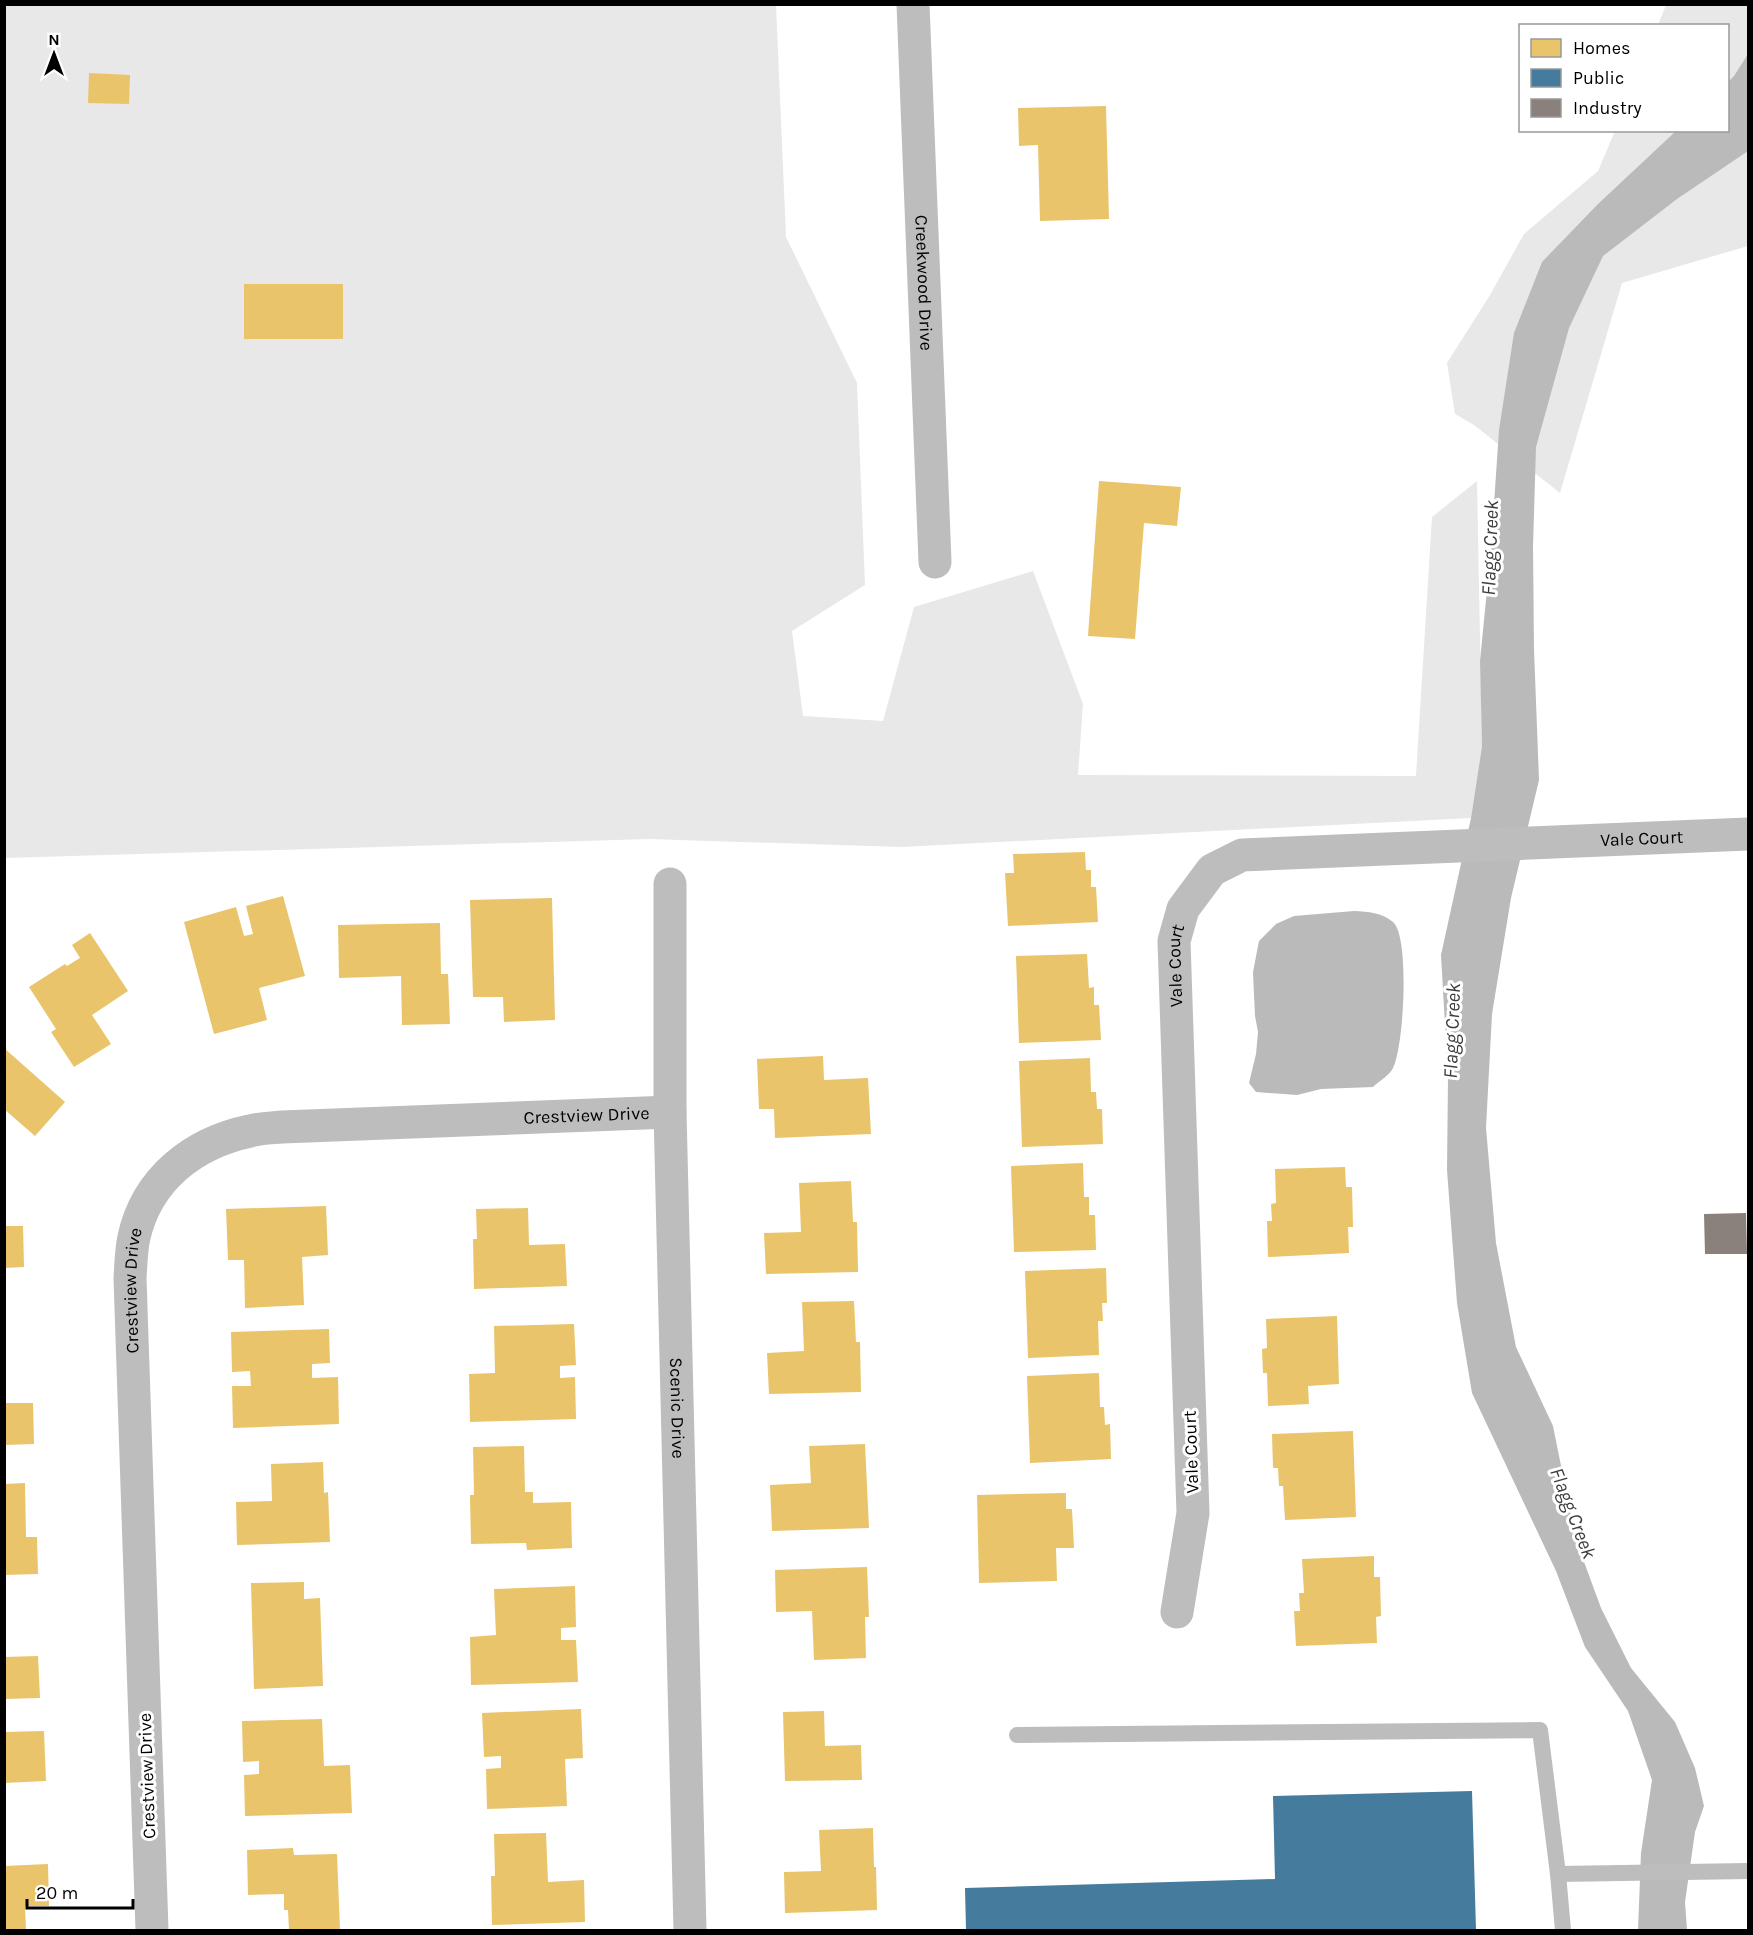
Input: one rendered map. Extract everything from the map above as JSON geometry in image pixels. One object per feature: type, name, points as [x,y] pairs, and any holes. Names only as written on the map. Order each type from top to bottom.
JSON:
[{"type":"street","name":"Creekwood Drive","points":[[913,4],[935,562]]},
{"type":"street","name":"Vale Court","points":[[1177,1612],[1192,1514],[1174,941],[1183,909],[1212,870],[1242,855],[1749,834]]},
{"type":"street","name":"Scenic Drive","points":[[670,884],[670,1112],[690,1930]]},
{"type":"street","name":"Crestview Drive","points":[[152,1930],[130,1278],[134,1237],[145,1204],[166,1174],[189,1157],[215,1142],[250,1131],[282,1127],[670,1112]]},
{"type":"lane","points":[[1017,1735],[1540,1730],[1563,1930]]},
{"type":"lane","points":[[1558,1875],[1749,1871]]},
{"type":"shaded area","points":[[4,5],[776,5],[786,237],[857,383],[865,585],[792,631],[803,716],[883,721],[914,607],[1033,571],[1083,704],[1078,775],[1416,776],[1432,517],[1477,481],[1482,746],[1471,818],[901,847],[649,839],[5,858]]},
{"type":"shaded area","points":[[1666,5],[1748,5],[1748,246],[1622,283],[1560,493],[1474,425],[1455,414],[1447,363],[1490,295],[1524,234],[1598,171],[1615,132],[1729,132],[1729,24],[1658,24]]},
{"type":"water","name":"Flagg Creek","points":[[1748,54],[1748,151],[1677,199],[1603,256],[1569,328],[1536,447],[1533,547],[1539,780],[1511,898],[1492,1014],[1486,1128],[1496,1243],[1516,1347],[1553,1426],[1576,1540],[1601,1608],[1631,1668],[1675,1722],[1695,1768],[1704,1806],[1695,1832],[1685,1902],[1687,1930],[1638,1930],[1641,1853],[1652,1780],[1628,1711],[1585,1647],[1556,1571],[1472,1393],[1457,1303],[1447,1170],[1448,1078],[1441,955],[1471,818],[1482,746],[1480,661],[1499,430],[1514,333],[1542,262],[1598,204],[1675,132],[1729,132],[1729,81]]},
{"type":"water","points":[[1354,911],[1384,916],[1393,922],[1398,931],[1402,948],[1404,992],[1400,1038],[1392,1071],[1373,1087],[1321,1089],[1297,1095],[1256,1092],[1249,1083],[1256,1054],[1258,1032],[1253,972],[1259,941],[1276,924],[1294,916]]},
{"type":"building: Homes","points":[[89,73],[130,75],[129,104],[88,103]]},
{"type":"building: Homes","points":[[1106,106],[1109,219],[1040,221],[1038,145],[1019,146],[1018,108]]},
{"type":"building: Homes","points":[[244,284],[343,284],[343,339],[244,339]]},
{"type":"building: Homes","points":[[1099,481],[1181,487],[1177,526],[1144,523],[1135,639],[1088,636]]},
{"type":"building: Homes","points":[[1085,852],[1086,870],[1091,870],[1091,887],[1096,887],[1098,922],[1008,926],[1005,873],[1014,873],[1013,854]]},
{"type":"building: Homes","points":[[283,896],[305,976],[259,988],[267,1020],[214,1034],[184,922],[236,907],[244,936],[253,934],[246,906]]},
{"type":"building: Homes","points":[[552,898],[555,1020],[504,1022],[503,997],[473,997],[470,900]]},
{"type":"building: Homes","points":[[440,923],[441,974],[448,974],[450,1024],[402,1025],[401,976],[339,978],[338,925]]},
{"type":"building: Homes","points":[[90,933],[128,991],[92,1015],[111,1044],[74,1067],[51,1032],[56,1029],[29,987],[65,964],[67,966],[80,958],[72,945]]},
{"type":"building: Homes","points":[[1087,954],[1089,988],[1094,987],[1094,1005],[1099,1005],[1101,1040],[1019,1043],[1016,956]]},
{"type":"building: Homes","points":[[4,1048],[65,1102],[35,1136],[4,1109]]},
{"type":"building: Homes","points":[[823,1056],[824,1080],[868,1078],[871,1134],[775,1138],[774,1109],[759,1109],[757,1059]]},
{"type":"building: Homes","points":[[1090,1058],[1091,1092],[1096,1092],[1097,1109],[1102,1109],[1103,1144],[1022,1147],[1019,1061]]},
{"type":"building: Homes","points":[[1083,1163],[1084,1197],[1089,1197],[1089,1215],[1095,1215],[1096,1250],[1014,1252],[1011,1166]]},
{"type":"building: Homes","points":[[1345,1167],[1346,1187],[1352,1187],[1353,1227],[1348,1227],[1349,1253],[1268,1257],[1267,1221],[1272,1221],[1271,1204],[1276,1203],[1275,1169]]},
{"type":"building: Homes","points":[[851,1181],[853,1222],[857,1222],[858,1272],[766,1274],[764,1233],[801,1232],[799,1183]]},
{"type":"building: Homes","points":[[326,1206],[328,1255],[302,1257],[304,1305],[245,1308],[244,1260],[228,1260],[226,1209]]},
{"type":"building: Homes","points":[[528,1208],[529,1245],[565,1244],[567,1286],[474,1289],[473,1239],[477,1239],[476,1209]]},
{"type":"building: Homes","points":[[4,1226],[23,1226],[24,1267],[4,1268]]},
{"type":"building: Homes","points":[[1106,1268],[1107,1303],[1102,1303],[1103,1321],[1098,1321],[1099,1355],[1028,1358],[1025,1271]]},
{"type":"building: Homes","points":[[854,1301],[856,1342],[860,1342],[861,1392],[769,1394],[767,1353],[804,1351],[802,1302]]},
{"type":"building: Homes","points":[[1337,1316],[1339,1384],[1308,1386],[1309,1404],[1268,1406],[1267,1373],[1263,1373],[1262,1349],[1267,1348],[1266,1319]]},
{"type":"building: Homes","points":[[574,1324],[576,1365],[560,1366],[560,1378],[575,1377],[576,1419],[470,1422],[469,1374],[495,1373],[494,1326]]},
{"type":"building: Homes","points":[[329,1329],[330,1363],[312,1364],[312,1378],[338,1377],[339,1424],[233,1428],[232,1386],[251,1386],[250,1371],[232,1372],[231,1332]]},
{"type":"building: Homes","points":[[1099,1373],[1100,1407],[1104,1407],[1105,1425],[1110,1424],[1111,1459],[1030,1463],[1027,1376]]},
{"type":"building: Homes","points":[[4,1403],[33,1403],[34,1444],[4,1445]]},
{"type":"building: Homes","points":[[1353,1431],[1356,1517],[1285,1520],[1283,1486],[1279,1486],[1278,1468],[1273,1468],[1272,1434]]},
{"type":"building: Homes","points":[[865,1444],[869,1528],[772,1531],[770,1485],[811,1483],[809,1446]]},
{"type":"building: Homes","points":[[524,1446],[525,1492],[533,1492],[533,1503],[571,1502],[572,1548],[527,1550],[526,1543],[471,1544],[470,1495],[474,1495],[473,1447]]},
{"type":"building: Homes","points":[[323,1462],[324,1493],[328,1492],[330,1542],[237,1545],[236,1502],[272,1501],[271,1464]]},
{"type":"building: Homes","points":[[25,1483],[26,1537],[37,1537],[38,1574],[4,1575],[4,1484]]},
{"type":"building: Homes","points":[[1066,1493],[1066,1509],[1072,1509],[1074,1548],[1056,1548],[1057,1581],[979,1583],[977,1495]]},
{"type":"building: Homes","points":[[1374,1556],[1374,1577],[1380,1577],[1381,1616],[1376,1617],[1377,1643],[1296,1646],[1294,1611],[1300,1611],[1299,1593],[1304,1593],[1302,1559]]},
{"type":"building: Homes","points":[[867,1567],[869,1617],[865,1617],[866,1658],[814,1660],[812,1611],[776,1612],[775,1570]]},
{"type":"building: Homes","points":[[304,1582],[304,1599],[320,1598],[323,1686],[254,1689],[251,1583]]},
{"type":"building: Homes","points":[[575,1586],[576,1627],[561,1628],[561,1640],[576,1640],[578,1682],[471,1685],[470,1637],[496,1635],[494,1589]]},
{"type":"building: Homes","points":[[38,1656],[40,1698],[4,1699],[4,1657]]},
{"type":"building: Homes","points":[[581,1709],[583,1758],[565,1759],[567,1806],[487,1809],[486,1769],[501,1768],[501,1756],[484,1757],[482,1713]]},
{"type":"building: Homes","points":[[824,1711],[825,1746],[861,1745],[862,1780],[785,1781],[783,1712]]},
{"type":"building: Homes","points":[[322,1719],[324,1766],[350,1765],[352,1813],[245,1816],[244,1775],[259,1774],[259,1761],[243,1762],[242,1721]]},
{"type":"building: Homes","points":[[44,1731],[46,1781],[4,1783],[4,1732]]},
{"type":"building: Homes","points":[[873,1828],[877,1910],[785,1913],[784,1872],[821,1871],[819,1830]]},
{"type":"building: Homes","points":[[546,1833],[548,1882],[584,1880],[585,1922],[492,1925],[491,1876],[495,1876],[494,1834]]},
{"type":"building: Homes","points":[[293,1848],[294,1855],[337,1854],[340,1930],[289,1930],[288,1910],[284,1910],[284,1894],[248,1895],[247,1850]]},
{"type":"building: Homes","points":[[48,1864],[49,1906],[25,1906],[26,1930],[4,1930],[4,1866]]},
{"type":"building: Public","points":[[1472,1791],[1476,1930],[966,1930],[965,1888],[1275,1879],[1273,1796]]},
{"type":"building: Industry","points":[[1746,1213],[1747,1254],[1705,1254],[1704,1214]]}]
